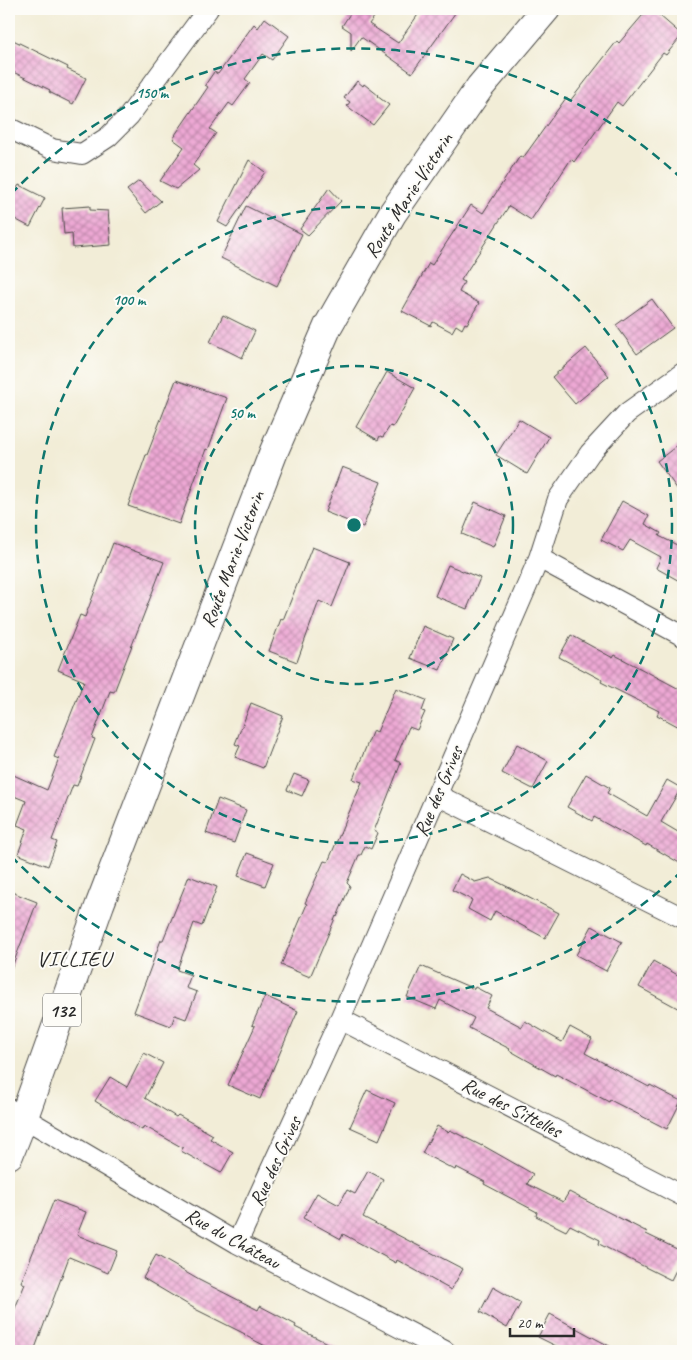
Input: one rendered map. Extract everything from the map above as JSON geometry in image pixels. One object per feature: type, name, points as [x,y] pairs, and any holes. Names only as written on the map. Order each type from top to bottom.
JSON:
[{"type":"main road","name":"Route Marie-Victorin","points":[[9,1155],[17,1113],[100,904],[266,469],[328,326],[392,214],[480,87],[546,9]]},
{"type":"street","points":[[9,128],[52,149],[82,154],[108,137],[129,116],[208,9]]},
{"type":"street","name":"Rue des Grives","points":[[237,1243],[340,1019],[437,795],[539,558],[558,499],[590,454],[627,413],[683,373]]},
{"type":"street","points":[[539,558],[683,636]]},
{"type":"street","points":[[437,795],[683,918]]},
{"type":"street","name":"Rue des Sittelles","points":[[340,1019],[683,1196]]},
{"type":"street","name":"Rue du Château","points":[[17,1113],[237,1243],[445,1351]]},
{"type":"building","points":[[353,9],[380,9],[369,24],[398,43],[422,9],[458,9],[412,73],[361,37],[351,51],[351,32],[342,26]]},
{"type":"building","points":[[648,9],[652,9],[682,35],[666,55],[663,53],[622,106],[617,102],[574,162],[571,159],[531,220],[509,206],[461,280],[464,282],[459,292],[479,303],[467,324],[465,323],[462,329],[456,325],[452,332],[433,322],[431,326],[402,311],[429,263],[432,265],[471,205],[483,213],[520,156],[523,158],[566,98],[570,101],[617,41],[619,43]]},
{"type":"building","points":[[265,18],[289,36],[272,60],[263,54],[245,79],[250,83],[233,106],[229,103],[210,129],[216,133],[193,165],[199,170],[176,189],[160,181],[184,147],[173,139],[208,87],[205,85],[214,72],[218,74],[254,24],[258,28]]},
{"type":"building","points":[[9,38],[86,78],[73,104],[49,92],[50,90],[9,70]]},
{"type":"building","points":[[357,81],[363,86],[364,84],[389,105],[373,125],[347,106],[350,102],[344,98]]},
{"type":"building","points":[[249,160],[265,172],[227,227],[218,222]]},
{"type":"building","points":[[139,181],[161,201],[146,213],[127,190]]},
{"type":"building","points":[[19,185],[45,198],[30,227],[9,216],[9,187],[15,191]]},
{"type":"building","points":[[329,188],[341,201],[308,235],[300,229]]},
{"type":"building","points":[[90,206],[90,210],[108,211],[111,245],[73,248],[72,233],[64,234],[62,208]]},
{"type":"building","points":[[246,206],[302,234],[277,286],[221,258]]},
{"type":"building","points":[[652,299],[673,328],[637,354],[616,325]]},
{"type":"building","points":[[223,315],[255,331],[242,358],[210,342]]},
{"type":"building","points":[[586,348],[609,376],[575,404],[552,377]]},
{"type":"building","points":[[387,372],[415,388],[393,427],[390,426],[383,437],[380,436],[378,440],[356,427]]},
{"type":"building","points":[[176,380],[227,398],[179,524],[128,506]]},
{"type":"building","points":[[519,419],[549,437],[527,474],[496,455]]},
{"type":"building","points":[[683,441],[683,497],[657,461]]},
{"type":"building","points":[[342,467],[381,482],[363,527],[325,512]]},
{"type":"building","points":[[622,501],[649,516],[645,524],[661,533],[659,536],[683,548],[683,583],[656,568],[661,557],[630,540],[623,551],[601,540]]},
{"type":"building","points":[[475,502],[506,516],[493,547],[462,534]]},
{"type":"building","points":[[113,543],[164,562],[114,692],[110,691],[92,738],[95,739],[77,786],[73,785],[52,840],[57,842],[48,866],[18,854],[27,829],[17,825],[26,801],[9,794],[9,773],[47,790],[59,759],[54,757],[84,681],[58,670],[80,615],[85,617]]},
{"type":"building","points":[[312,547],[350,562],[332,607],[319,601],[297,662],[269,651]]},
{"type":"building","points":[[448,565],[480,578],[467,609],[435,596]]},
{"type":"building","points":[[423,626],[453,639],[440,670],[410,658]]},
{"type":"building","points":[[571,635],[613,658],[615,655],[683,691],[683,729],[657,715],[659,711],[601,682],[602,680],[559,657]]},
{"type":"building","points":[[396,688],[426,700],[422,711],[425,712],[417,730],[409,727],[395,760],[401,763],[374,831],[378,833],[371,849],[365,846],[361,855],[359,855],[347,883],[350,886],[310,977],[281,965],[307,904],[305,903],[324,861],[328,862],[362,782],[353,779],[373,730],[377,732]]},
{"type":"building","points":[[251,703],[283,716],[263,768],[235,757],[240,746],[235,744]]},
{"type":"building","points":[[517,744],[548,761],[533,789],[502,773]]},
{"type":"building","points":[[294,774],[309,780],[302,796],[287,790]]},
{"type":"building","points":[[586,774],[610,788],[607,793],[647,816],[667,780],[681,788],[661,822],[683,835],[683,865],[594,817],[592,821],[567,807]]},
{"type":"building","points":[[218,799],[246,810],[234,843],[206,833]]},
{"type":"building","points":[[247,853],[274,863],[265,886],[238,876]]},
{"type":"building","points":[[460,874],[475,882],[490,878],[559,913],[545,938],[495,911],[490,921],[468,909],[472,900],[452,890]]},
{"type":"building","points":[[189,876],[217,887],[202,926],[194,923],[177,970],[191,975],[186,988],[197,992],[186,1019],[175,1015],[171,1026],[134,1012],[161,940],[163,940]]},
{"type":"building","points":[[9,891],[37,902],[10,972],[9,972]]},
{"type":"building","points":[[592,926],[622,942],[606,971],[576,955]]},
{"type":"building","points":[[653,961],[683,978],[683,1011],[639,987]]},
{"type":"building","points":[[421,966],[474,989],[475,987],[492,996],[486,1008],[522,1027],[525,1021],[562,1042],[570,1027],[592,1039],[585,1053],[649,1087],[650,1085],[681,1101],[667,1129],[610,1100],[609,1102],[556,1074],[555,1076],[510,1049],[469,1028],[474,1018],[440,1000],[436,1009],[407,997]]},
{"type":"building","points":[[265,996],[298,1011],[260,1099],[228,1085],[255,1026],[252,1025]]},
{"type":"building","points":[[144,1053],[163,1063],[145,1098],[176,1117],[178,1115],[213,1135],[210,1139],[233,1152],[221,1173],[181,1151],[183,1148],[144,1126],[142,1130],[95,1101],[110,1077],[127,1087]]},
{"type":"building","points":[[367,1090],[395,1103],[379,1140],[350,1127]]},
{"type":"building","points":[[437,1126],[482,1145],[533,1174],[527,1184],[563,1202],[569,1192],[683,1252],[683,1256],[671,1280],[599,1244],[600,1240],[570,1225],[566,1231],[536,1216],[537,1212],[484,1184],[485,1182],[456,1167],[455,1170],[422,1153]]},
{"type":"building","points":[[368,1171],[383,1179],[363,1217],[463,1269],[451,1290],[397,1260],[396,1263],[343,1234],[341,1239],[303,1218],[317,1193],[339,1205],[347,1190],[355,1194]]},
{"type":"building","points":[[54,1200],[86,1212],[77,1235],[117,1251],[108,1273],[69,1257],[34,1351],[9,1351],[9,1312],[13,1313],[25,1284],[21,1282]]},
{"type":"building","points":[[156,1255],[199,1280],[258,1310],[260,1306],[296,1325],[295,1327],[343,1351],[275,1351],[197,1310],[143,1278]]},
{"type":"building","points":[[493,1287],[521,1303],[507,1328],[480,1312]]},
{"type":"building","points":[[550,1314],[619,1351],[566,1351],[538,1337]]},
{"type":"district","name":"VILLIEU","points":[[74,958]]}]
